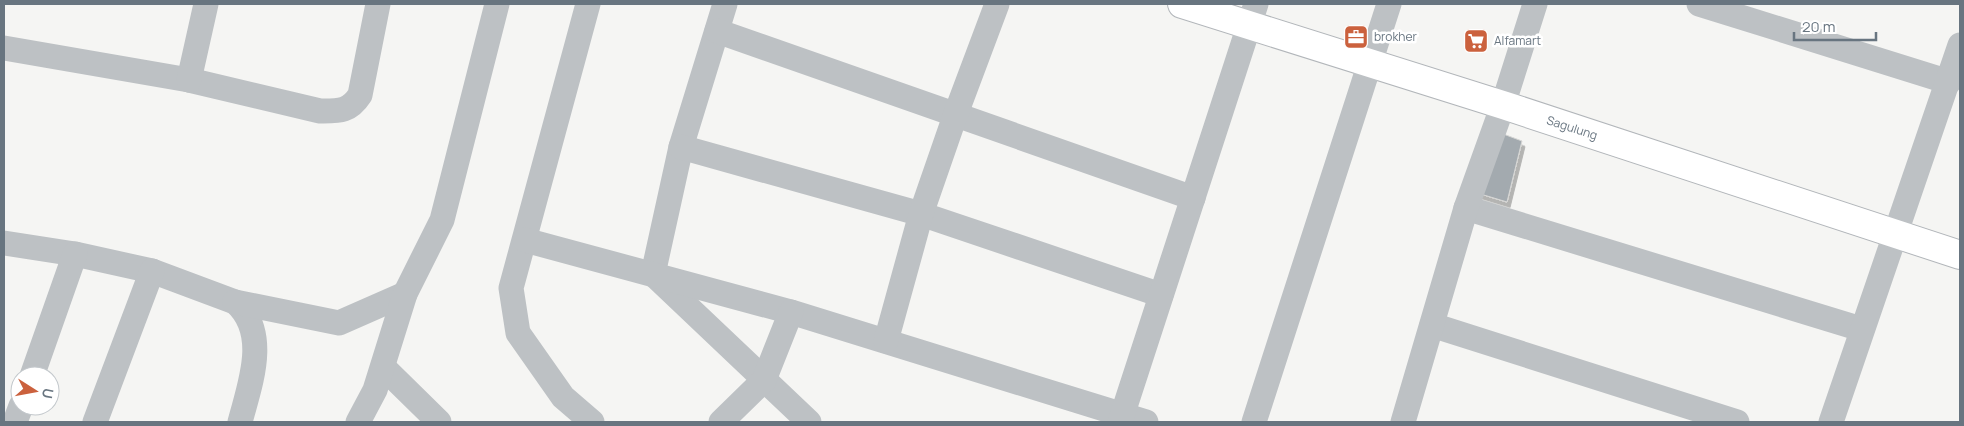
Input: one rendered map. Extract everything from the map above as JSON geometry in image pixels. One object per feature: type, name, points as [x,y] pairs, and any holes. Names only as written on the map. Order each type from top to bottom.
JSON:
[{"type":"street","points":[[190,80],[206,4]]},
{"type":"street","points":[[4,48],[190,80],[320,111],[339,111],[353,106],[360,95],[378,4]]},
{"type":"street","points":[[358,422],[375,390],[405,294],[442,220],[497,4]]},
{"type":"street","points":[[588,4],[511,288],[518,333],[563,397],[592,422]]},
{"type":"street","points":[[653,274],[681,147],[725,4]]},
{"type":"street","points":[[886,341],[921,214],[955,116],[998,4]]},
{"type":"street","name":"Sagulung","points":[[1182,4],[1253,14],[1369,62],[1960,255]]},
{"type":"street","points":[[1254,422],[1389,4]]},
{"type":"street","points":[[1403,422],[1466,208],[1503,105],[1536,4]]},
{"type":"street","points":[[1700,4],[1949,82]]},
{"type":"street","points":[[1121,419],[1253,14]]},
{"type":"street","points":[[717,31],[1193,198]]},
{"type":"street","points":[[1831,422],[1861,329],[1897,234],[1960,45]]},
{"type":"street","points":[[681,147],[921,214],[1161,295]]},
{"type":"street","points":[[1466,208],[1861,329]]},
{"type":"street","points":[[525,240],[791,312],[886,341],[1121,419],[1146,422]]},
{"type":"street","points":[[4,243],[75,254],[152,271],[235,302],[339,323],[405,294]]},
{"type":"street","points":[[36,366],[75,254]]},
{"type":"street","points":[[95,422],[152,271]]},
{"type":"street","points":[[653,274],[808,422]]},
{"type":"street","points":[[235,302],[244,310],[251,324],[256,358],[240,422]]},
{"type":"street","points":[[721,422],[764,380],[791,312]]},
{"type":"street","points":[[1432,325],[1737,422]]},
{"type":"street","points":[[383,367],[438,422]]},
{"type":"building","points":[[1498,132],[1522,141],[1507,202],[1474,192]]},
{"type":"place","name":"brokher","points":[[1356,37]]},
{"type":"place","name":"Alfamart","points":[[1476,41]]}]
